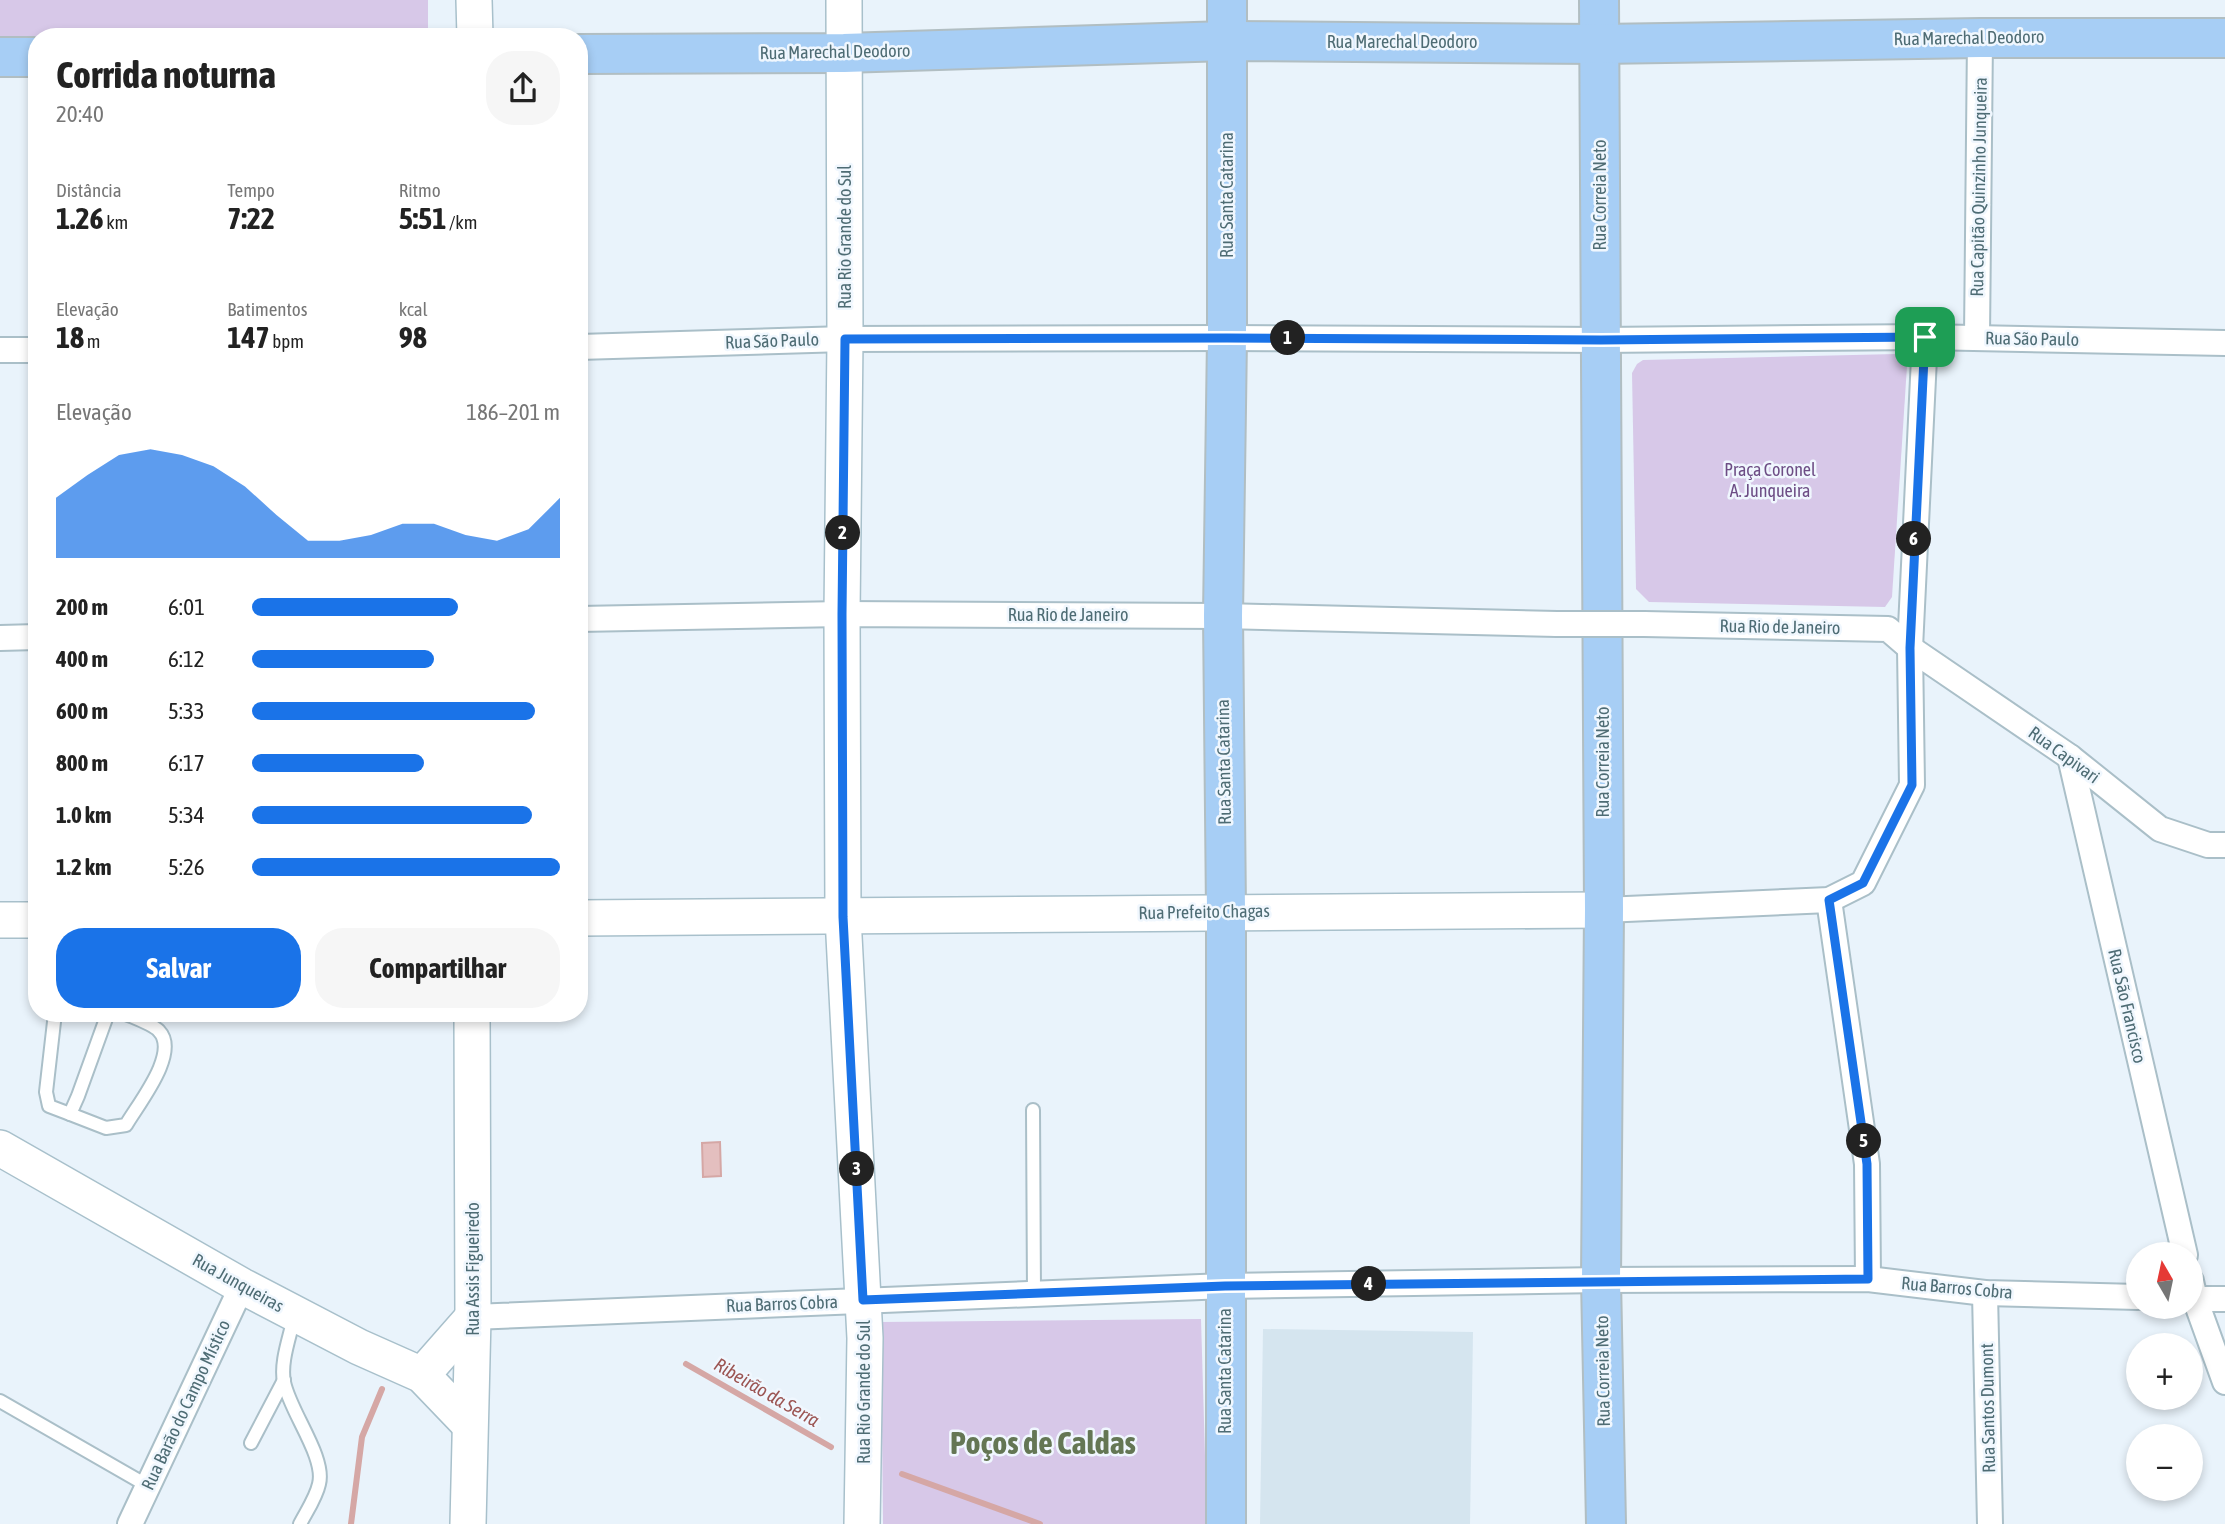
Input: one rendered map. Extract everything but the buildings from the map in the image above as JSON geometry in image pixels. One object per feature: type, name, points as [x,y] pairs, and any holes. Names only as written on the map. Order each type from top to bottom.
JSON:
[{"type":"main road","name":"Rua Santa Catarina","points":[[1226,1524],[1223,616],[1227,338],[1227,0]]},
{"type":"main road","name":"Rua Correia Neto","points":[[1599,0],[1604,910],[1601,1280],[1606,1524]]},
{"type":"main road","name":"Rua Marechal Deodoro","points":[[588,54],[844,53],[1227,41],[1600,44],[2225,37]]},
{"type":"main road","points":[[0,57],[28,57]]},
{"type":"street","name":"Rua Rio Grande do Sul","points":[[844,0],[843,917],[865,1338],[862,1524]]},
{"type":"street","name":"Rua Capitão Quinzinho Junqueira","points":[[1977,337],[1980,38]]},
{"type":"street","points":[[1868,1279],[1867,1164],[1829,900],[1863,883],[1912,785],[1910,648],[1925,337]]},
{"type":"street","name":"Rua São Paulo","points":[[588,347],[845,339],[1227,338],[1601,340],[1977,337],[2225,343]]},
{"type":"street","points":[[0,350],[28,350]]},
{"type":"street","name":"Rua Rio de Janeiro","points":[[588,619],[842,614],[1223,616],[1888,629],[1910,648]]},
{"type":"street","points":[[0,638],[28,637]]},
{"type":"street","name":"Rua Capivari","points":[[1910,648],[2070,757],[2160,829],[2208,845],[2225,845]]},
{"type":"street","name":"Rua São Francisco","points":[[2070,757],[2182,1242]]},
{"type":"street","name":"Rua Prefeito Chagas","points":[[588,918],[1604,910],[1829,900]]},
{"type":"street","points":[[0,920],[28,920]]},
{"type":"street","name":"Rua Assis Figueiredo","points":[[468,1524],[474,1317],[472,1022]]},
{"type":"street","name":"Rua Junqueiras","points":[[0,1148],[242,1286],[359,1347],[422,1375],[469,1424]]},
{"type":"street","name":"Rua Barros Cobra","points":[[474,1317],[1225,1286],[1601,1280],[1868,1279],[1985,1293],[2126,1297]]},
{"type":"street","name":"Rua Barão do Campo Místico","points":[[130,1524],[242,1286]]},
{"type":"street","name":"Rua Santos Dumont","points":[[1985,1293],[1990,1524]]},
{"type":"street","points":[[2203,1295],[2225,1298]]},
{"type":"street","points":[[422,1375],[474,1317]]},
{"type":"street","points":[[2202,1320],[2225,1382]]},
{"type":"lane","points":[[54,1022],[46,1092],[49,1106],[106,1128],[126,1125],[160,1069],[166,1045],[159,1030],[143,1022]]},
{"type":"lane","points":[[70,1114],[105,1022]]},
{"type":"lane","points":[[1033,1110],[1034,1294]]},
{"type":"lane","points":[[251,1443],[284,1380],[295,1314]]},
{"type":"lane","points":[[284,1380],[295,1413],[320,1464],[319,1484],[300,1524]]},
{"type":"lane","points":[[0,1401],[148,1486]]},
{"type":"shaded area","points":[[720,1142],[721,1176],[703,1177],[702,1143]]},
{"type":"shaded area","points":[[1263,1329],[1473,1332],[1470,1524],[1260,1524]]},
{"type":"green space","points":[[0,0],[428,0],[428,28],[28,28],[28,39],[0,39]]},
{"type":"green space","name":"Praça Coronel A. Junqueira","points":[[1896,354],[1907,366],[1892,597],[1885,607],[1649,602],[1636,589],[1632,373],[1637,364],[1643,360]]},
{"type":"green space","points":[[1201,1319],[1207,1524],[883,1524],[881,1322]]},
{"type":"waterway","name":"Ribeirão da Serra","points":[[686,1364],[831,1447]]},
{"type":"waterway","points":[[351,1524],[362,1437],[382,1389]]},
{"type":"waterway","name":"Ribeirão da Serra","points":[[902,1474],[1040,1524]]},
{"type":"district","name":"Poços de Caldas","points":[[1043,1443]]},
{"type":"route","points":[[1925,337],[1910,648],[1912,785],[1863,883],[1829,900],[1867,1164],[1868,1279],[1225,1286],[863,1300],[843,917],[845,339],[1601,340],[1925,337]]}]
